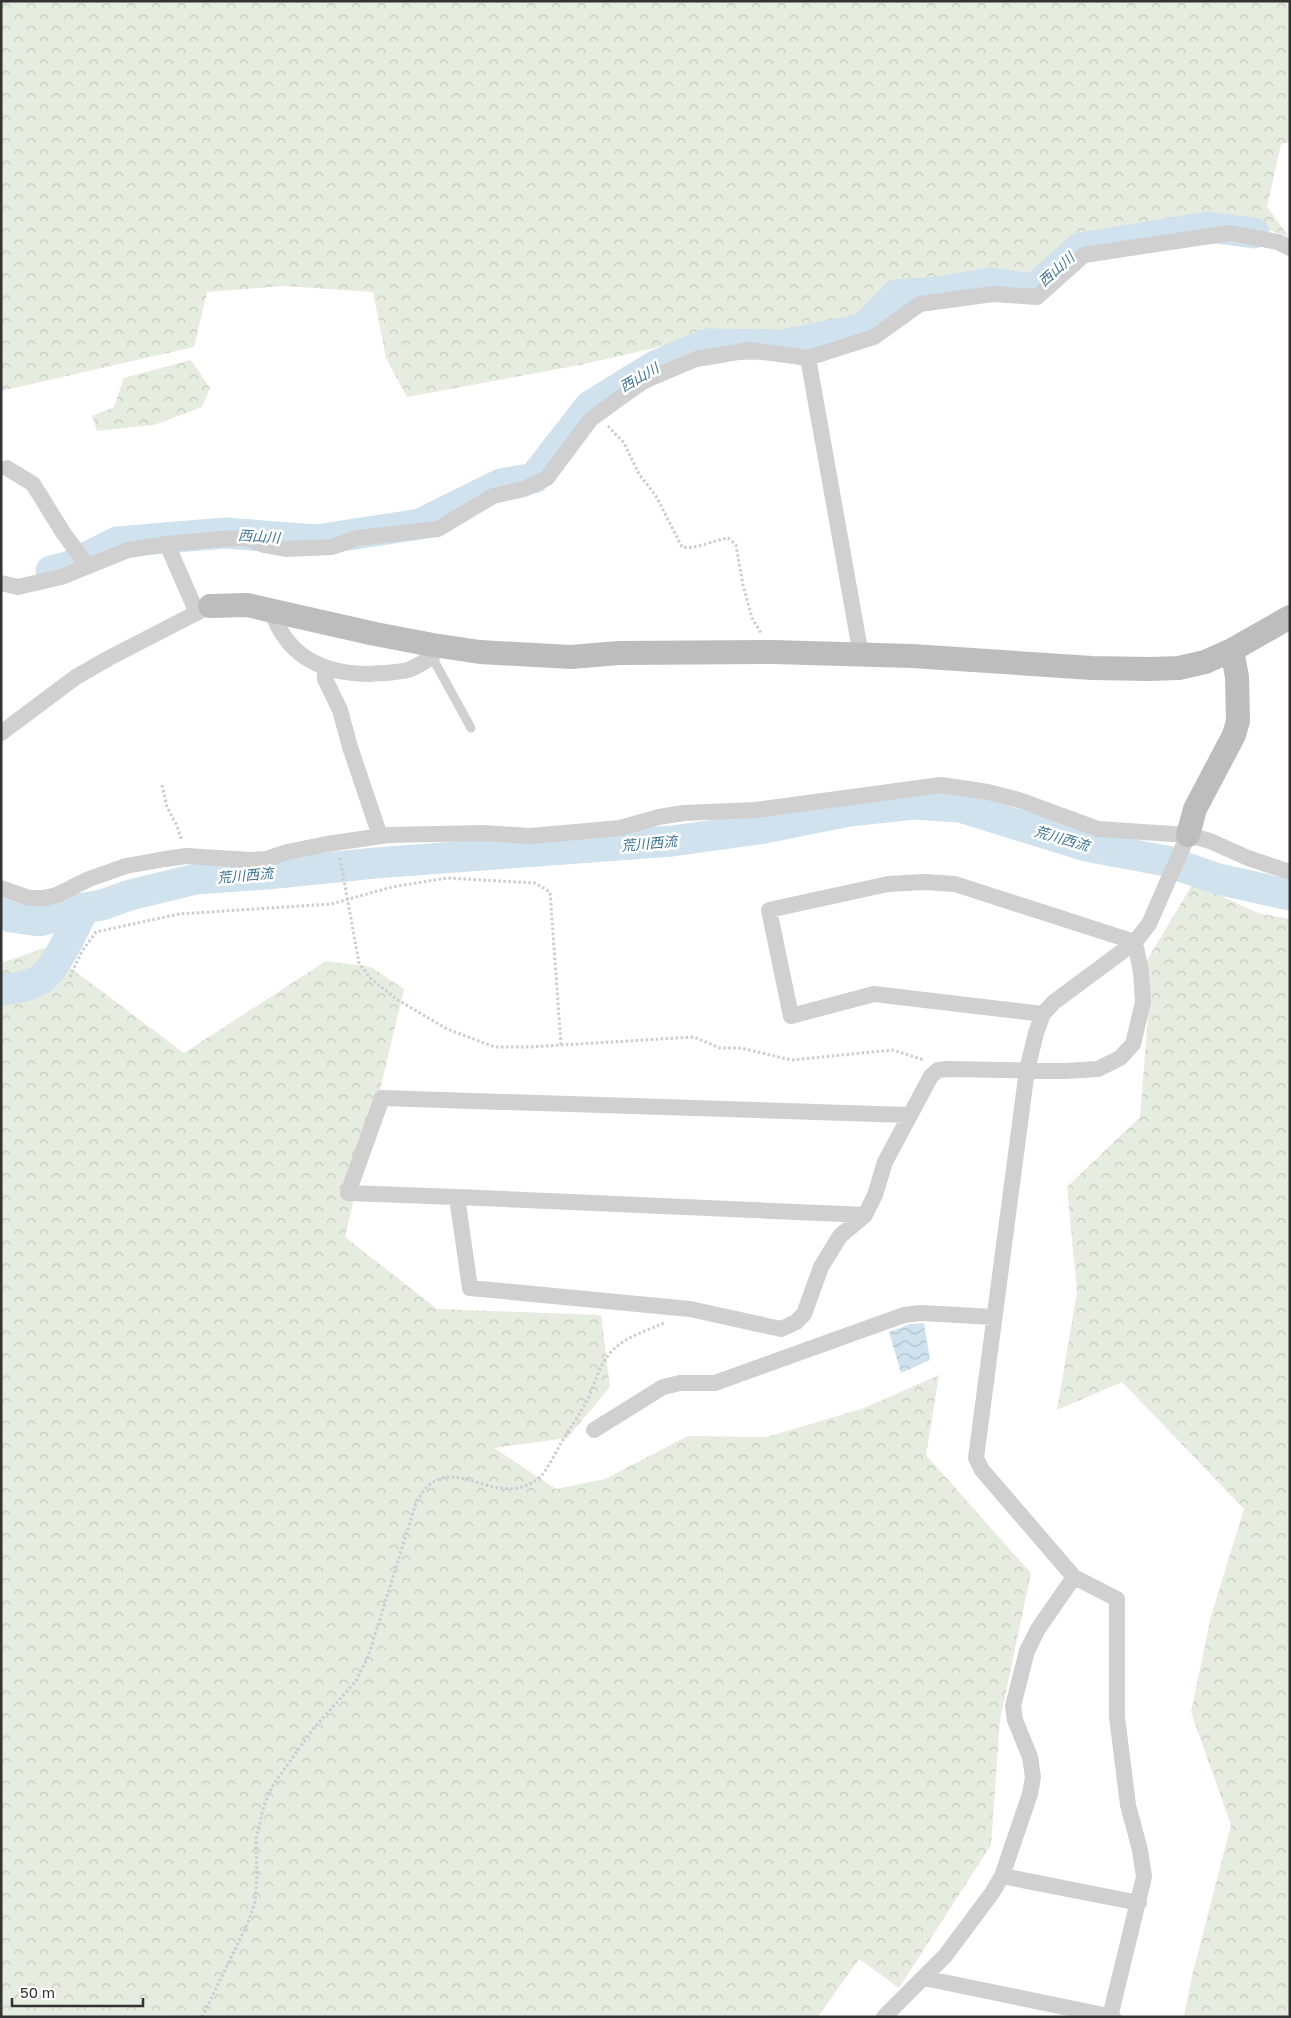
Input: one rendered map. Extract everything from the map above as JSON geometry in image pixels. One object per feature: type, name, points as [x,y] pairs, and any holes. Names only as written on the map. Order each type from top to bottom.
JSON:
[{"type":"street","points":[[1,583],[18,587],[61,577],[128,550],[168,544],[245,538],[264,545],[286,549],[332,547],[357,538],[438,529],[493,496],[524,489],[547,478],[590,419],[642,382],[696,359],[750,350],[808,358],[874,337],[920,304],[993,294],[1037,297],[1084,255],[1230,232],[1278,242],[1290,248]]},
{"type":"street","points":[[808,358],[861,654]]},
{"type":"street","points":[[7,468],[33,484],[64,534],[88,566]]},
{"type":"street","points":[[168,544],[203,610]]},
{"type":"street","points":[[1,733],[76,677],[109,658],[203,610],[248,605],[432,651],[571,657],[619,653],[771,652],[861,654],[1092,668],[1149,669],[1179,668],[1205,662],[1232,650],[1290,617]]},
{"type":"street","points":[[271,610],[275,622],[292,647],[313,663],[333,671],[355,674],[383,673],[409,669],[432,651]]},
{"type":"street","points":[[924,1978],[1111,2016],[1139,1903],[1144,1877],[1140,1850],[1128,1805],[1117,1717],[1117,1599],[1074,1577],[982,1470],[976,1458],[1028,1070],[1036,1033],[1043,1014],[1054,1002],[1135,942],[1149,924],[1187,837],[1195,809],[1234,735],[1238,721],[1238,677],[1232,650]]},
{"type":"street","points":[[325,668],[325,679],[340,710],[350,747],[380,836]]},
{"type":"street","points":[[1,888],[29,898],[44,898],[57,895],[89,879],[126,866],[186,856],[251,860],[266,859],[287,852],[380,836],[484,834],[530,836],[620,828],[660,817],[684,813],[755,810],[941,786],[988,792],[1019,800],[1098,829],[1187,837],[1210,841],[1248,858],[1290,872]]},
{"type":"street","points":[[1043,1014],[874,994],[791,1016],[769,910],[888,884],[925,882],[955,884],[1135,942]]},
{"type":"street","points":[[457,1197],[470,1288],[690,1309],[780,1329],[796,1322],[804,1314],[821,1266],[840,1236],[865,1215],[875,1195],[885,1162],[908,1115],[931,1076],[938,1070],[948,1068],[1065,1071],[1098,1069],[1120,1058],[1133,1044],[1143,1002],[1141,972],[1135,942]]},
{"type":"street","points":[[865,1215],[348,1193],[382,1098],[908,1115]]},
{"type":"street","points":[[594,1430],[663,1387],[680,1383],[715,1383],[904,1315],[921,1313],[994,1317]]},
{"type":"street","points":[[884,2017],[924,1978],[951,1948],[992,1893],[1002,1876],[1030,1794],[1033,1777],[1030,1757],[1015,1720],[1012,1706],[1027,1651],[1038,1629],[1074,1577]]},
{"type":"street","points":[[1002,1876],[1139,1903]]},
{"type":"lane","points":[[432,651],[471,728]]},
{"type":"path","points":[[597,414],[624,443],[639,474],[656,496],[682,547],[690,548],[712,540],[728,538],[736,545],[743,585],[752,618],[771,652]]},
{"type":"path","points":[[162,785],[167,807],[177,826],[186,856]]},
{"type":"path","points":[[338,851],[359,963],[370,978],[398,1000],[447,1029],[495,1047],[694,1037],[720,1048],[741,1048],[792,1060],[893,1050],[932,1063],[938,1070]]},
{"type":"path","points":[[70,977],[82,951],[96,932],[179,914],[331,904],[392,888],[447,878],[535,883],[550,892],[561,1045]]},
{"type":"path","points":[[202,2017],[245,1930],[255,1902],[257,1877],[256,1839],[264,1805],[288,1762],[313,1729],[356,1681],[368,1657],[416,1503],[423,1490],[438,1480],[452,1476],[493,1488],[512,1490],[528,1486],[542,1475],[586,1402],[602,1364],[613,1350],[627,1339],[667,1322]]},
{"type":"green space","points":[[1,1],[1290,1],[1290,142],[1281,144],[1267,207],[1289,237],[1225,215],[1078,238],[1032,282],[972,276],[898,286],[856,319],[785,336],[698,338],[580,365],[407,397],[386,358],[373,292],[284,286],[207,292],[194,347],[1,391]]},
{"type":"green space","points":[[191,360],[210,388],[202,407],[154,425],[97,431],[92,416],[114,407],[124,378]]},
{"type":"green space","points":[[1193,883],[1258,913],[1290,919],[1290,2017],[1184,2017],[1192,1976],[1231,1825],[1191,1712],[1211,1616],[1244,1509],[1122,1382],[1057,1410],[1077,1292],[1067,1187],[1140,1117],[1148,1016],[1146,962]]},
{"type":"green space","points":[[44,948],[184,1053],[326,961],[371,967],[404,989],[345,1237],[437,1309],[601,1315],[610,1387],[567,1438],[494,1448],[556,1489],[605,1479],[688,1436],[767,1437],[864,1408],[939,1375],[926,1455],[1031,1573],[1000,1720],[991,1845],[899,1988],[859,1959],[818,2017],[1,2017],[1,963]]},
{"type":"water","points":[[924,1323],[930,1360],[901,1373],[889,1332],[910,1324]]},
{"type":"waterway","name":"西山川","points":[[51,571],[67,567],[117,542],[225,533],[316,540],[420,524],[501,484],[534,478],[590,406],[655,366],[707,344],[782,345],[863,329],[896,295],[940,292],[990,283],[1034,289],[1080,248],[1208,227],[1254,233]]},
{"type":"waterway","name":"荒川西流","points":[[1,913],[11,917],[40,921],[84,908],[102,905],[130,895],[196,879],[375,863],[672,841],[759,829],[849,811],[914,804],[960,807],[1086,846],[1166,861],[1218,879],[1290,895]]},
{"type":"waterway","points":[[1,990],[30,984],[45,975],[58,958],[84,908]]}]
